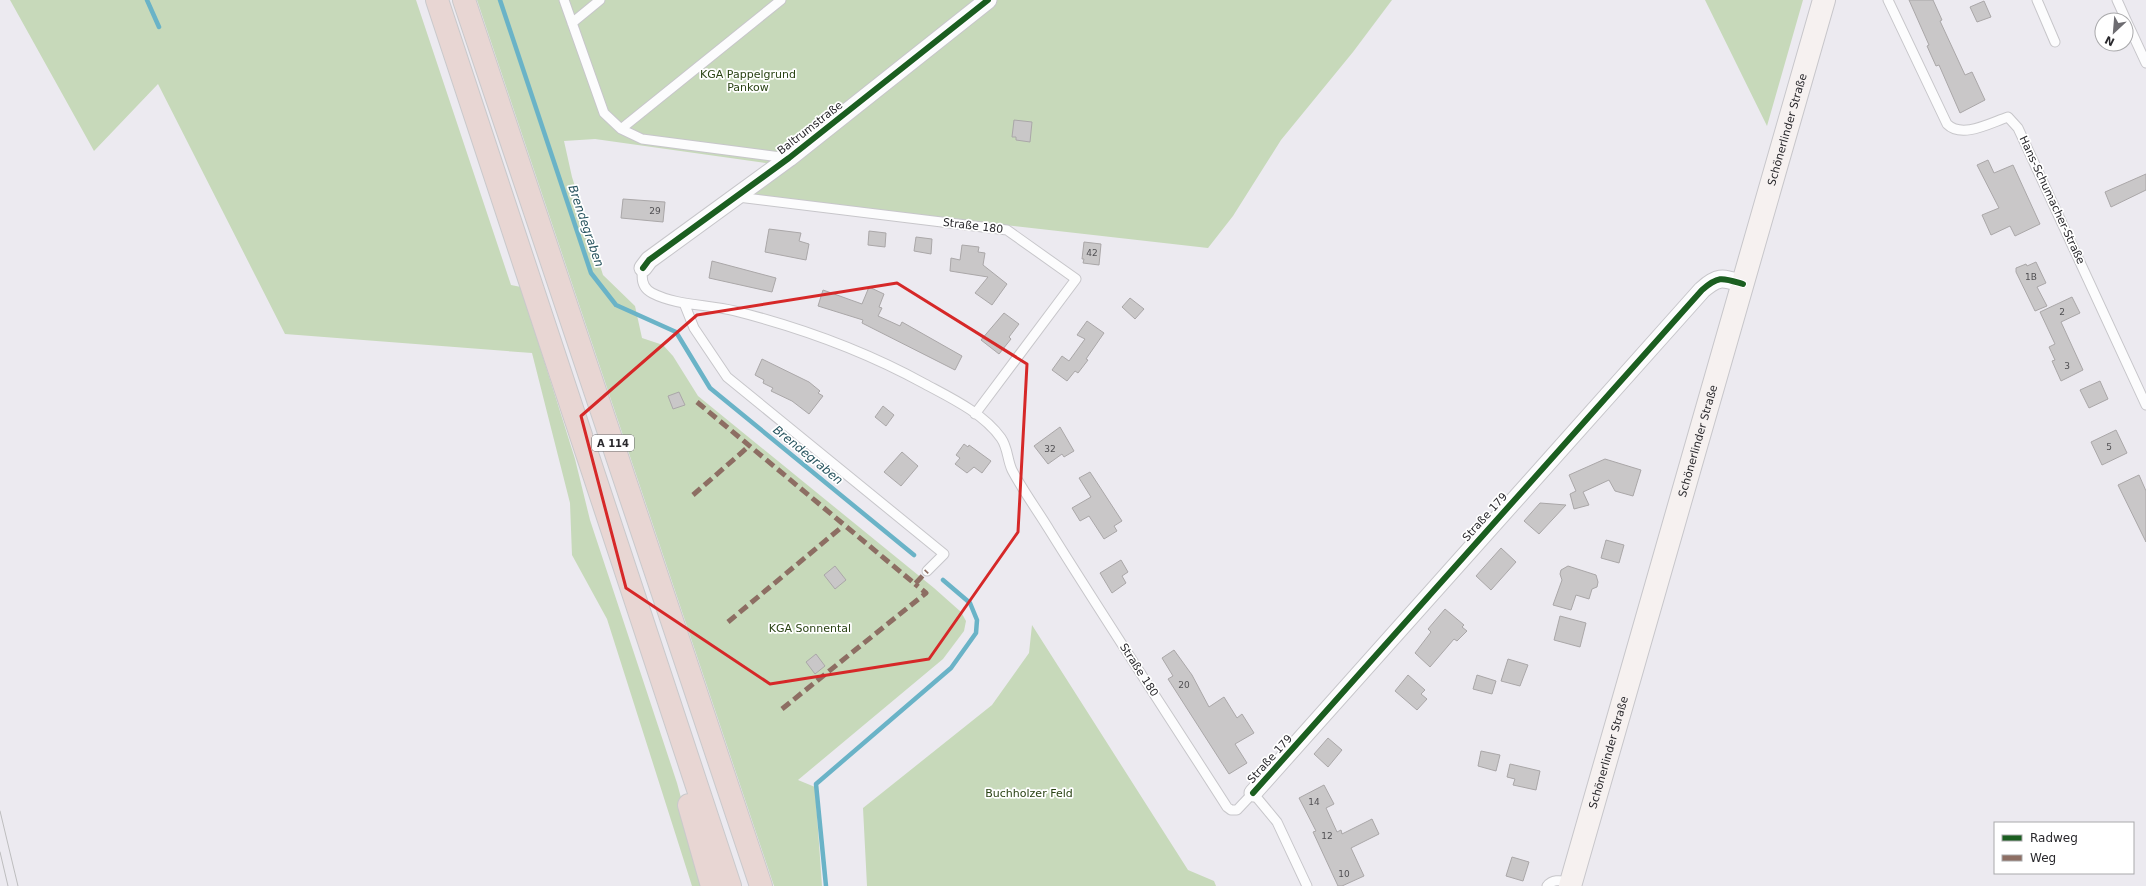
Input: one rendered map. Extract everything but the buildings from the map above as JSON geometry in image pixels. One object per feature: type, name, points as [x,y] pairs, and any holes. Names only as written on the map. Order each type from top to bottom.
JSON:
[{"type":"highway","name":"A 114","points":[[437,0],[602,494],[730,886]]},
{"type":"highway","name":"A 114","points":[[464,0],[760,886]]},
{"type":"highway","points":[[602,494],[712,886]]},
{"type":"main road","name":"Schönerlinder Straße","points":[[1571,884],[1824,0]]},
{"type":"street","name":"Baltrumstraße","points":[[643,268],[649,260],[789,158],[988,0]]},
{"type":"street","name":"Straße 179","points":[[1253,793],[1702,290],[1712,281],[1721,278],[1743,284]]},
{"type":"lane","points":[[564,0],[604,113],[621,129],[642,139],[789,158]]},
{"type":"lane","points":[[572,23],[600,0]]},
{"type":"lane","points":[[621,129],[781,0]]},
{"type":"lane","name":"Hans-Schumacher-Straße","points":[[1888,0],[1947,124],[1953,130],[1961,132],[2008,117],[2018,128],[2146,405]]},
{"type":"lane","points":[[2037,0],[2055,42]]},
{"type":"lane","points":[[2117,0],[2122,12]]},
{"type":"lane","points":[[2134,37],[2146,63]]},
{"type":"lane","name":"Straße 180","points":[[735,196],[1007,230],[1076,279],[975,414]]},
{"type":"lane","name":"Straße 180","points":[[643,268],[641,276],[643,284],[650,292],[661,297],[684,303],[732,310],[789,326],[846,346],[892,366],[943,393],[975,414],[1001,439],[1007,450],[1012,468],[1226,807],[1231,810],[1237,810],[1253,793]]},
{"type":"lane","points":[[684,303],[694,328],[727,377],[944,554],[927,571]]},
{"type":"lane","points":[[1253,793],[1277,822],[1307,886]]},
{"type":"lane","name":"Schönerlinder Straße","points":[[1547,886],[1549,883],[1560,880],[1571,884]]},
{"type":"highlighted area","points":[[897,283],[1027,364],[1018,532],[929,659],[770,684],[626,588],[581,416],[697,315]]},
{"type":"green space","points":[[10,0],[416,0],[511,285],[521,287],[575,459],[590,520],[677,783],[705,886],[692,886],[607,619],[572,555],[570,503],[532,353],[285,334],[158,84],[94,151]]},
{"type":"green space","points":[[477,0],[977,0],[772,164],[595,139],[564,141],[572,177],[603,275],[635,306],[642,338],[663,345],[673,356],[698,396],[934,588],[961,612],[966,621],[964,631],[943,659],[798,780],[815,787],[822,886],[774,886]]},
{"type":"green space","points":[[997,0],[1392,0],[1353,52],[1281,140],[1233,216],[1208,248],[747,196]]},
{"type":"green space","points":[[1705,0],[1803,0],[1767,126]]},
{"type":"green space","name":"Buchholzer Feld","points":[[1032,625],[1188,870],[1214,881],[1216,886],[867,886],[863,808],[992,705],[1029,653]]},
{"type":"waterway","points":[[147,0],[159,27]]},
{"type":"waterway","name":"Brendegraben","points":[[500,0],[591,273],[616,305],[676,332],[710,388],[914,555]]},
{"type":"waterway","name":"Brendegraben","points":[[826,886],[816,784],[951,668],[976,633],[977,620],[970,603],[943,580]]},
{"type":"tram line","points":[[0,811],[18,886]]},
{"type":"tram line","points":[[0,852],[8,886]]},
{"type":"marked path","points":[[697,402],[915,584],[927,571]]},
{"type":"marked path","points":[[693,495],[748,447]]},
{"type":"marked path","points":[[728,622],[843,526]]},
{"type":"marked path","points":[[782,709],[926,593],[915,584]]},
{"type":"cycle path","points":[[643,268],[649,260],[789,158],[988,0]]},
{"type":"cycle path","points":[[1253,793],[1702,290],[1713,282],[1721,279],[1731,280],[1743,284]]},
{"type":"park label","name":"KGA Pappelgrund Pankow","points":[[748,80]]},
{"type":"park label","name":"KGA Sonnental","points":[[810,628]]}]
